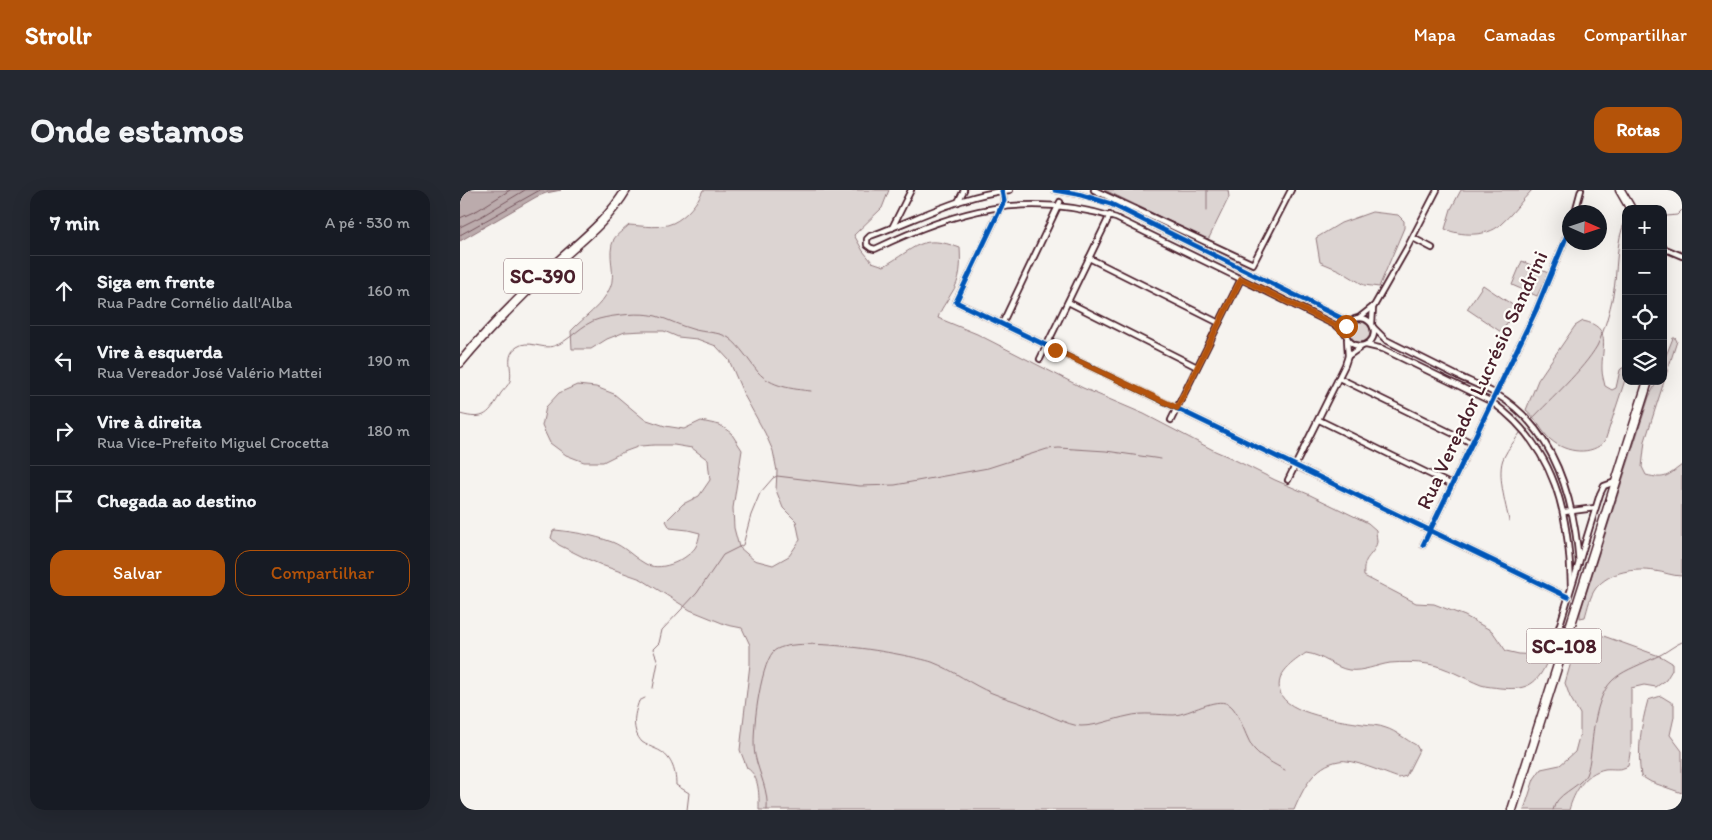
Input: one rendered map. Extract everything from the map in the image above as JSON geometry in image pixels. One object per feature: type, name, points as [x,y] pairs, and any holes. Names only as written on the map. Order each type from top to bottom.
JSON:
[{"type":"main road","name":"SC-390","points":[[460,363],[547,272],[602,222],[626,190]]},
{"type":"main road","points":[[1620,190],[1629,205]]},
{"type":"main road","name":"SC-108","points":[[1512,810],[1647,385]]},
{"type":"street","points":[[892,228],[911,190]]},
{"type":"street","points":[[958,202],[964,190]]},
{"type":"street","points":[[1010,190],[958,202],[870,236],[867,239],[867,246],[875,249],[955,214],[982,206],[1031,200],[1060,202],[1087,207],[1110,215],[1337,326],[1345,333]]},
{"type":"street","points":[[1056,190],[1089,197],[1116,207],[1350,321]]},
{"type":"street","points":[[1094,190],[1253,264],[1291,190]]},
{"type":"street","points":[[1288,480],[1319,420],[1348,356],[1346,326],[1350,321],[1360,318],[1374,306],[1413,238],[1437,190]]},
{"type":"street","points":[[1577,205],[1582,190]]},
{"type":"street","points":[[1002,191],[1004,202],[956,302],[1568,597]]},
{"type":"street","points":[[1002,324],[1060,202]]},
{"type":"street","points":[[1040,359],[1110,215]]},
{"type":"street","points":[[1413,238],[1432,248]]},
{"type":"street","name":"Rua Vereador Lucrésio Sandrini","points":[[1423,545],[1539,304],[1562,248]]},
{"type":"street","points":[[1667,250],[1682,256]]},
{"type":"street","points":[[1089,258],[1219,323]]},
{"type":"street","points":[[1171,420],[1241,279]]},
{"type":"street","points":[[1068,302],[1198,367]]},
{"type":"street","points":[[1348,356],[1373,338],[1374,306]]},
{"type":"street","points":[[1360,318],[1367,319],[1386,340],[1496,394],[1521,414],[1548,449],[1558,468],[1572,510],[1579,563]]},
{"type":"street","points":[[1347,340],[1356,346],[1364,345],[1383,349],[1492,402],[1514,420],[1539,450],[1555,483],[1564,512],[1569,544],[1571,587]]},
{"type":"street","points":[[1339,378],[1472,443]]},
{"type":"street","points":[[1319,420],[1452,485]]},
{"type":"street","points":[[1565,642],[1559,638],[1558,631],[1595,508],[1601,490],[1607,484],[1615,482]]},
{"type":"street","points":[[1564,512],[1595,508]]},
{"type":"shaded area","points":[[703,190],[889,190],[882,208],[854,235],[872,262],[884,266],[912,248],[927,242],[947,244],[960,248],[959,278],[938,318],[977,334],[1083,388],[1144,414],[1215,451],[1368,523],[1376,530],[1377,542],[1366,560],[1364,576],[1416,603],[1434,604],[1465,616],[1492,631],[1506,651],[1543,657],[1546,664],[1542,672],[1538,678],[1528,685],[1515,688],[1500,688],[1481,685],[1435,665],[1409,662],[1390,663],[1364,669],[1349,670],[1318,656],[1306,653],[1286,669],[1280,679],[1280,692],[1284,700],[1293,706],[1316,715],[1390,729],[1416,745],[1419,750],[1406,776],[1399,778],[1352,762],[1339,761],[1330,763],[1310,779],[1294,810],[759,810],[757,781],[747,768],[740,750],[750,664],[750,645],[742,628],[727,625],[690,610],[641,579],[585,558],[559,545],[551,538],[555,530],[591,536],[617,544],[650,566],[657,567],[671,564],[691,553],[698,543],[700,533],[670,528],[666,521],[683,504],[699,496],[710,480],[708,460],[692,448],[674,445],[640,446],[603,462],[584,462],[566,455],[550,443],[542,426],[546,407],[559,393],[577,385],[596,387],[614,394],[644,419],[665,426],[684,429],[701,421],[720,425],[731,433],[742,450],[733,508],[734,528],[739,547],[754,560],[773,565],[789,556],[800,540],[796,521],[783,508],[776,490],[777,471],[773,451],[744,395],[729,360],[716,346],[697,339],[678,337],[664,331],[644,331],[625,332],[607,339],[591,349],[572,349],[571,331],[598,306],[610,288],[612,282],[611,251],[615,237],[629,225],[657,227],[673,223],[691,209]]},
{"type":"shaded area","points":[[1105,190],[1228,190],[1229,197],[1209,238],[1206,239]]},
{"type":"shaded area","points":[[1461,190],[1532,190],[1509,217],[1495,229],[1488,232],[1466,234],[1445,229],[1451,209]]},
{"type":"shaded area","points":[[1372,212],[1398,215],[1404,221],[1404,228],[1379,287],[1364,285],[1339,270],[1320,262],[1316,238],[1341,223]]},
{"type":"shaded area","points":[[1522,261],[1548,273],[1537,296],[1512,285]]},
{"type":"shaded area","points":[[1483,285],[1517,308],[1501,332],[1467,309]]},
{"type":"shaded area","points":[[1583,321],[1592,324],[1602,333],[1602,372],[1605,386],[1612,390],[1616,388],[1622,368],[1623,385],[1605,441],[1600,446],[1586,451],[1564,448],[1551,440],[1526,410],[1538,380],[1575,326]]},
{"type":"shaded area","points":[[1360,322],[1367,325],[1370,332],[1367,339],[1360,342],[1353,339],[1350,332],[1353,325]]},
{"type":"shaded area","points":[[1673,338],[1675,338],[1677,341],[1667,372],[1667,353]]},
{"type":"shaded area","points":[[1655,385],[1663,385],[1645,441],[1642,467],[1646,475],[1662,477],[1682,465],[1682,576],[1647,570],[1616,574],[1596,588],[1585,617],[1580,618],[1580,613],[1649,397]]},
{"type":"shaded area","points":[[1584,629],[1662,657],[1672,663],[1672,670],[1666,680],[1656,687],[1644,685],[1631,688],[1631,747],[1628,766],[1598,771],[1586,779],[1577,790],[1569,810],[1524,810],[1534,779],[1541,769],[1560,765],[1575,752],[1580,733],[1580,714],[1570,697],[1565,683],[1579,635]]},
{"type":"shaded area","points":[[1661,696],[1674,704],[1674,717],[1670,735],[1682,751],[1682,793],[1651,782],[1641,776],[1640,747],[1648,700]]},
{"type":"water","points":[[464,190],[561,190],[536,197],[460,241],[460,192]]},
{"type":"waterway","points":[[1207,190],[1207,211]]},
{"type":"waterway","points":[[1667,216],[1677,215],[1682,210]]},
{"type":"waterway","points":[[1531,420],[1575,374],[1597,346],[1612,301],[1622,228]]},
{"type":"waterway","points":[[460,414],[475,417],[489,411],[510,381],[510,358],[517,347],[526,344],[545,347],[554,346],[565,341],[593,321],[628,314],[656,316],[696,330],[725,336],[737,345],[758,372],[769,381],[783,386],[811,391]]},
{"type":"waterway","points":[[1509,521],[1502,489],[1501,471],[1504,457],[1520,433]]},
{"type":"waterway","points":[[653,688],[658,662],[653,649],[659,643],[662,630],[697,593],[723,555],[743,545],[751,515],[760,493],[777,476],[860,486],[895,485],[988,468],[1047,449],[1059,448],[1106,451],[1161,459]]},
{"type":"waterway","points":[[1553,810],[1558,799],[1578,784],[1586,775],[1598,708],[1609,685],[1624,672],[1682,642]]},
{"type":"waterway","points":[[767,810],[767,796],[754,746],[754,733],[761,686],[768,660],[773,652],[784,647],[802,644],[850,647],[919,658],[947,669],[992,693],[1024,704],[1062,721],[1081,726],[1139,714],[1180,714],[1209,704],[1223,702],[1232,707],[1254,749],[1264,758],[1285,770]]},
{"type":"waterway","points":[[645,698],[639,701],[636,712],[634,722],[636,732],[642,742],[661,752],[669,759],[674,769],[676,785],[689,793],[687,810]]},
{"type":"cycle path","points":[[1055,190],[1078,194],[1111,204],[1350,321]]},
{"type":"cycle path","points":[[1002,191],[1004,201],[956,302],[1568,597]]},
{"type":"cycle path","points":[[1423,545],[1536,310],[1562,247]]},
{"type":"route","points":[[1055,350],[1177,408],[1241,279],[1341,328],[1345,333],[1346,326]]}]
